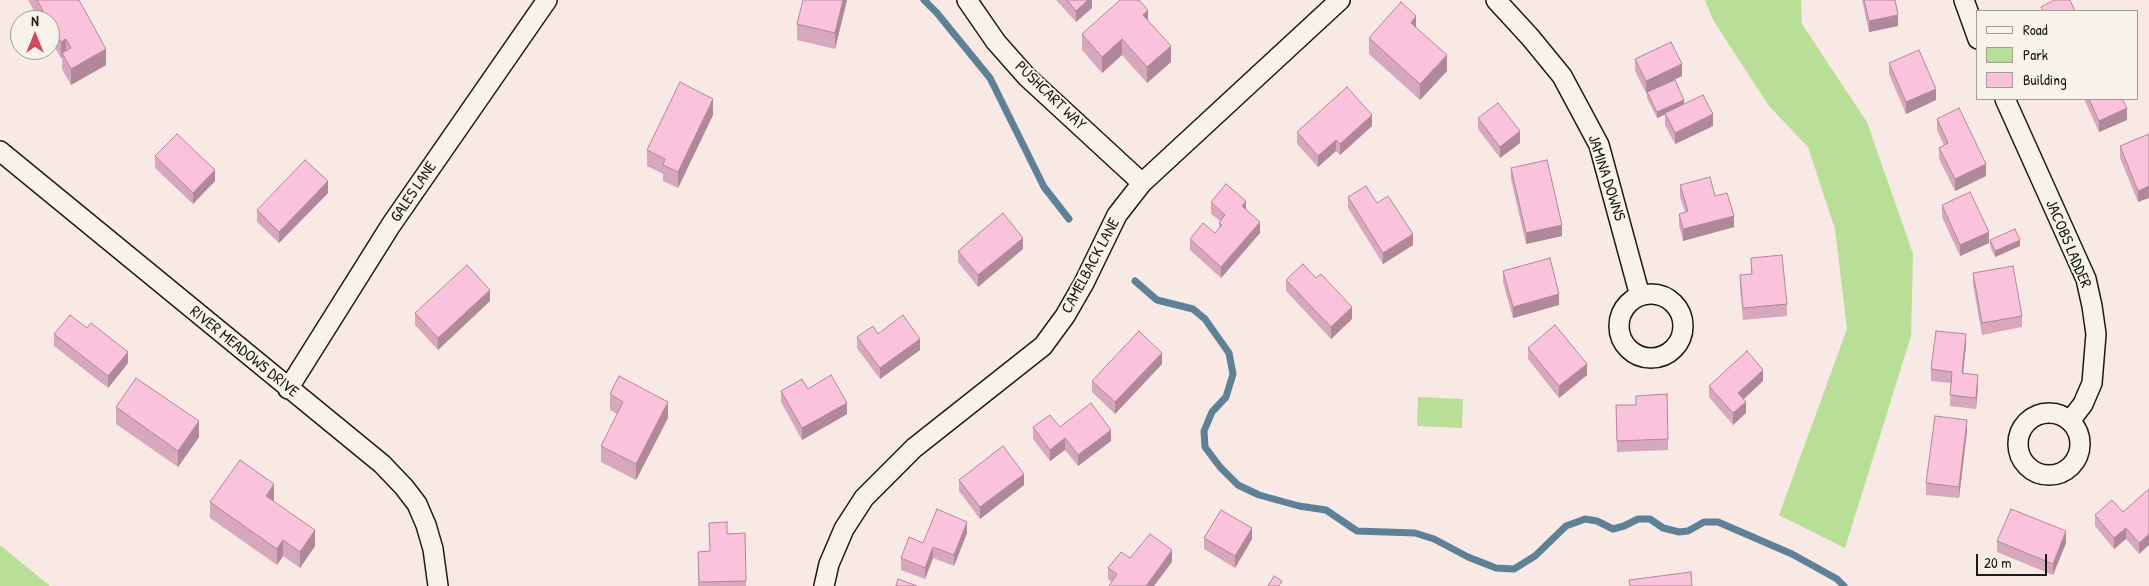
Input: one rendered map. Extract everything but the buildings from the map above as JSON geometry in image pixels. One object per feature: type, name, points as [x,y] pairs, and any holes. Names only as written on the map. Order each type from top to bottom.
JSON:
[{"type":"street","name":"GALES LANE","points":[[288,389],[391,226],[547,0]]},
{"type":"street","name":"PUSHCART WAY","points":[[967,0],[996,42],[1028,77],[1142,183]]},
{"type":"street","name":"CAMELBACK LANE","points":[[824,586],[829,564],[844,529],[864,498],[914,448],[1043,346],[1065,316],[1084,283],[1117,215],[1142,183],[1340,0]]},
{"type":"street","name":"JAMINA DOWNS","points":[[1496,0],[1562,76],[1599,145],[1640,296]]},
{"type":"street","points":[[1964,0],[1976,33]]},
{"type":"street","name":"JACOBS LADDER","points":[[2005,100],[2086,279],[2092,306],[2096,334],[2092,383],[2083,404],[2070,421]]},
{"type":"street","name":"RIVER MEADOWS DRIVE","points":[[0,151],[288,389],[382,464],[417,504],[433,549],[438,586]]},
{"type":"green space","points":[[1705,0],[1801,0],[1802,24],[1867,122],[1913,254],[1911,336],[1845,548],[1779,515],[1847,329],[1835,229],[1808,147],[1769,106],[1713,20]]},
{"type":"green space","points":[[1418,397],[1463,399],[1462,428],[1417,426]]},
{"type":"green space","points":[[0,545],[50,586],[0,586]]},
{"type":"waterway","points":[[924,0],[937,13],[990,78],[1044,187],[1069,219]]},
{"type":"waterway","points":[[1135,281],[1157,300],[1193,309],[1205,319],[1229,353],[1233,374],[1226,397],[1212,412],[1204,431],[1205,447],[1220,467],[1238,485],[1259,495],[1299,506],[1326,510],[1357,531],[1415,533],[1434,539],[1468,557],[1496,568],[1514,569],[1535,556],[1566,526],[1585,519],[1597,521],[1613,529],[1638,519],[1650,519],[1663,528],[1679,532],[1688,531],[1704,522],[1718,522],[1792,554],[1837,579],[1844,586]]}]
